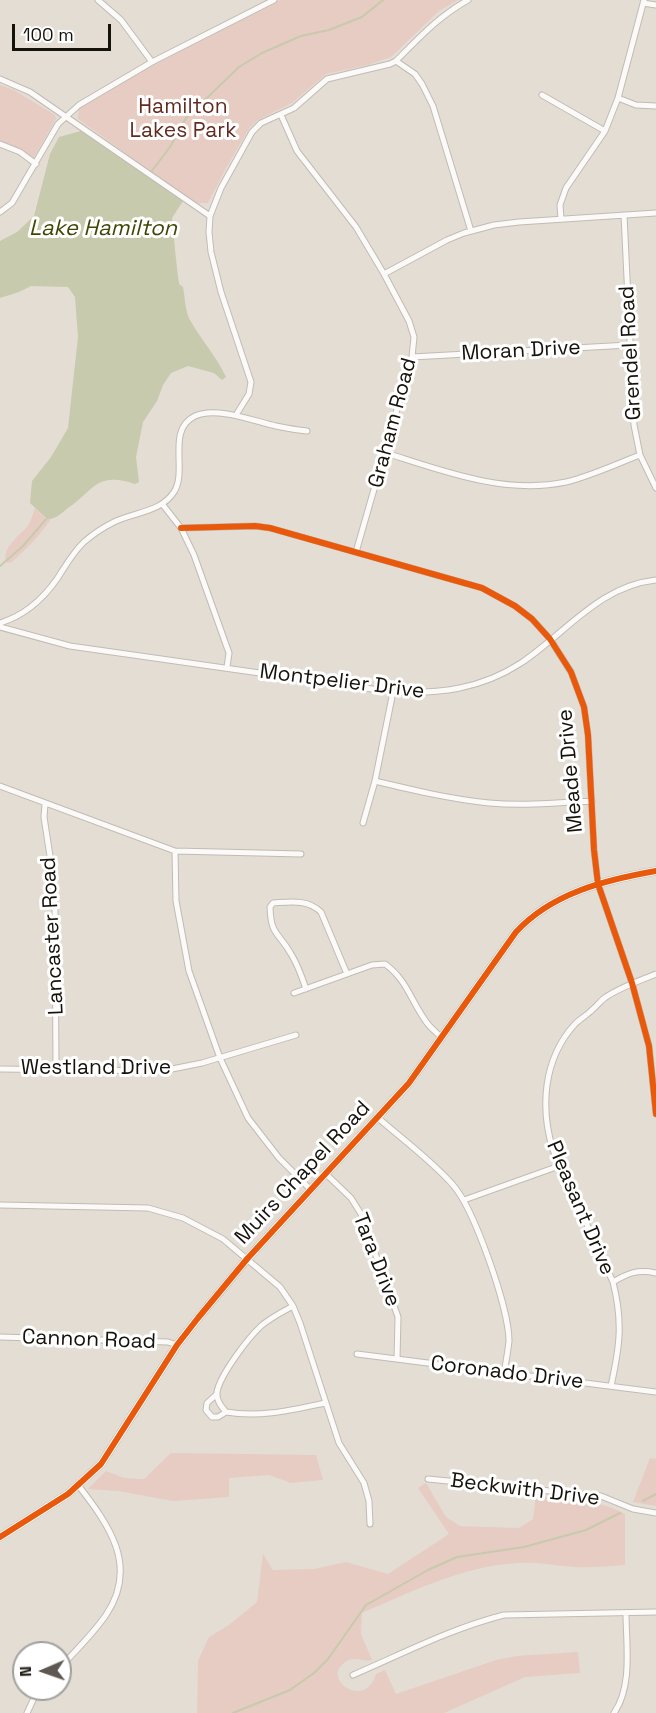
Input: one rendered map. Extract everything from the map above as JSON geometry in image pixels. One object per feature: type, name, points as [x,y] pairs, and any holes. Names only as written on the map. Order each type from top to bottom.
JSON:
[{"type":"main road","name":"Muirs Chapel Road","points":[[0,1538],[78,1485],[101,1464],[177,1345],[247,1259],[409,1083],[524,923],[547,905],[598,884],[656,871]]},
{"type":"street","points":[[98,0],[121,20],[152,62]]},
{"type":"street","points":[[0,212],[12,203],[53,132],[66,116],[99,92],[152,62],[274,0]]},
{"type":"street","points":[[236,415],[249,394],[251,382],[222,292],[211,252],[209,232],[210,216],[221,188],[252,132],[261,123],[294,108],[327,79],[396,61],[428,27],[448,11],[468,0]]},
{"type":"street","points":[[561,219],[560,205],[566,188],[605,131],[618,98],[643,2],[656,5]]},
{"type":"street","points":[[396,61],[415,74],[433,106],[471,231]]},
{"type":"street","points":[[0,79],[30,92],[210,216]]},
{"type":"street","points":[[542,95],[605,131]]},
{"type":"street","points":[[618,98],[636,105],[656,105]]},
{"type":"street","name":"Graham Road","points":[[280,115],[297,152],[356,227],[409,321],[414,337],[412,357],[356,552]]},
{"type":"street","points":[[0,144],[20,152],[36,164]]},
{"type":"street","points":[[384,274],[447,240],[471,231],[511,223],[656,213]]},
{"type":"street","name":"Grendel Road","points":[[624,215],[634,425],[640,455],[656,488]]},
{"type":"street","name":"Moran Drive","points":[[412,357],[629,345]]},
{"type":"street","points":[[0,625],[17,617],[45,594],[82,543],[114,522],[163,505],[175,490],[178,476],[179,439],[189,420],[198,415],[236,415],[307,431]]},
{"type":"street","points":[[386,453],[476,479],[524,486],[568,481],[640,455]]},
{"type":"street","points":[[163,505],[181,528],[194,555],[224,639],[228,653],[227,667]]},
{"type":"street","name":"Meade Drive","points":[[181,528],[255,526],[270,528],[482,588],[515,606],[532,619],[550,639],[571,672],[584,707],[598,884],[632,983],[652,1058],[656,1114]]},
{"type":"street","name":"Montpelier Drive","points":[[0,625],[70,646],[393,692],[434,693],[486,680],[521,663],[592,605],[629,586],[656,580]]},
{"type":"street","points":[[363,823],[375,781],[393,692]]},
{"type":"street","points":[[375,781],[428,794],[489,803],[592,801]]},
{"type":"street","points":[[0,786],[175,851],[301,854]]},
{"type":"street","name":"Lancaster Road","points":[[45,804],[44,817],[55,907],[56,1069]]},
{"type":"street","points":[[175,851],[176,901],[187,962],[219,1058],[248,1118],[279,1158],[310,1189]]},
{"type":"street","points":[[306,989],[290,951],[273,930],[270,907],[273,903],[305,902],[314,905],[321,912],[346,974]]},
{"type":"street","points":[[294,993],[372,965],[385,964],[397,973],[409,990],[426,1023],[442,1038]]},
{"type":"street","name":"Pleasant Drive","points":[[611,1386],[620,1329],[618,1302],[612,1282],[559,1166],[547,1132],[545,1096],[549,1074],[556,1055],[575,1024],[605,997],[632,983],[656,975]]},
{"type":"street","name":"Westland Drive","points":[[0,1069],[162,1071],[219,1058],[296,1035]]},
{"type":"street","points":[[377,1117],[443,1175],[464,1200],[483,1246],[506,1319],[509,1340],[504,1373]]},
{"type":"street","points":[[464,1200],[559,1166]]},
{"type":"street","name":"Tara Drive","points":[[325,1173],[351,1198],[361,1214],[398,1317],[397,1359]]},
{"type":"street","points":[[0,1205],[148,1208],[183,1218],[222,1239],[280,1287],[293,1306],[308,1345],[339,1443],[364,1483],[369,1501],[370,1524]]},
{"type":"street","points":[[612,1282],[631,1272],[643,1270],[656,1273]]},
{"type":"street","points":[[226,1412],[220,1405],[217,1394],[220,1382],[241,1349],[261,1326],[293,1306]]},
{"type":"street","name":"Cannon Road","points":[[0,1337],[168,1342],[177,1345]]},
{"type":"street","name":"Coronado Drive","points":[[357,1354],[656,1392]]},
{"type":"street","points":[[217,1394],[207,1403],[206,1410],[212,1417],[218,1417],[226,1412],[255,1415],[288,1411],[325,1403]]},
{"type":"street","name":"Beckwith Drive","points":[[428,1479],[601,1496],[633,1509],[656,1513]]},
{"type":"street","points":[[72,1654],[107,1614],[117,1594],[121,1571],[119,1551],[111,1532],[78,1485]]},
{"type":"street","points":[[353,1676],[459,1629],[494,1618],[526,1614],[656,1612]]},
{"type":"street","points":[[614,1713],[626,1680],[626,1613]]},
{"type":"green space","name":"Hamilton Lakes Park","points":[[280,0],[458,0],[439,11],[391,57],[368,65],[326,74],[292,103],[258,120],[250,127],[208,203],[195,203],[78,119],[79,106],[105,90]]},
{"type":"green space","points":[[0,85],[14,90],[55,115],[56,119],[33,159],[0,142]]},
{"type":"green space","points":[[35,508],[46,519],[51,519],[22,553],[11,563],[6,562],[7,550],[27,527]]},
{"type":"green space","points":[[171,1453],[316,1455],[323,1480],[291,1483],[269,1475],[229,1478],[229,1497],[173,1501],[118,1491],[88,1489],[106,1471],[124,1478],[144,1479]]},
{"type":"green space","points":[[650,1458],[656,1459],[656,1506],[633,1502]]},
{"type":"green space","points":[[426,1483],[446,1517],[460,1526],[519,1528],[533,1519],[536,1496],[582,1501],[615,1509],[625,1514],[625,1565],[581,1567],[526,1563],[498,1565],[458,1574],[419,1588],[362,1613],[361,1634],[372,1660],[349,1660],[340,1667],[338,1674],[340,1681],[354,1691],[362,1690],[370,1685],[376,1674],[385,1670],[396,1694],[496,1660],[517,1656],[578,1652],[580,1673],[525,1677],[444,1713],[197,1713],[198,1661],[209,1637],[229,1625],[257,1602],[263,1554],[273,1570],[314,1569],[346,1562],[388,1574],[449,1534],[418,1488]]},
{"type":"water","name":"Lake Hamilton","points":[[81,131],[183,201],[172,218],[179,284],[183,287],[190,320],[226,377],[222,380],[214,373],[188,366],[171,373],[143,422],[136,457],[139,482],[135,484],[103,481],[58,516],[47,519],[30,503],[32,481],[51,457],[68,428],[78,337],[75,297],[68,287],[31,286],[0,298],[0,241],[17,232],[34,216],[50,154],[59,137]]},
{"type":"waterway","points":[[151,172],[170,147],[186,118],[239,67],[262,53],[301,36],[329,30],[362,17],[383,0]]},
{"type":"waterway","points":[[0,566],[23,546],[48,517]]},
{"type":"waterway","points":[[643,1501],[656,1494]]},
{"type":"waterway","points":[[233,1713],[290,1690],[314,1673],[328,1659],[366,1605],[428,1570],[457,1557],[524,1547],[586,1530],[620,1513]]},
{"type":"cycle path","points":[[181,528],[255,526],[270,528],[482,588],[515,606],[532,619],[550,639],[571,672],[584,707],[598,884],[632,983],[649,1046],[656,1114]]},
{"type":"cycle path","points":[[0,1537],[68,1494],[101,1464],[177,1345],[198,1318],[247,1259],[409,1083],[516,932],[546,907],[580,890],[656,871]]}]
